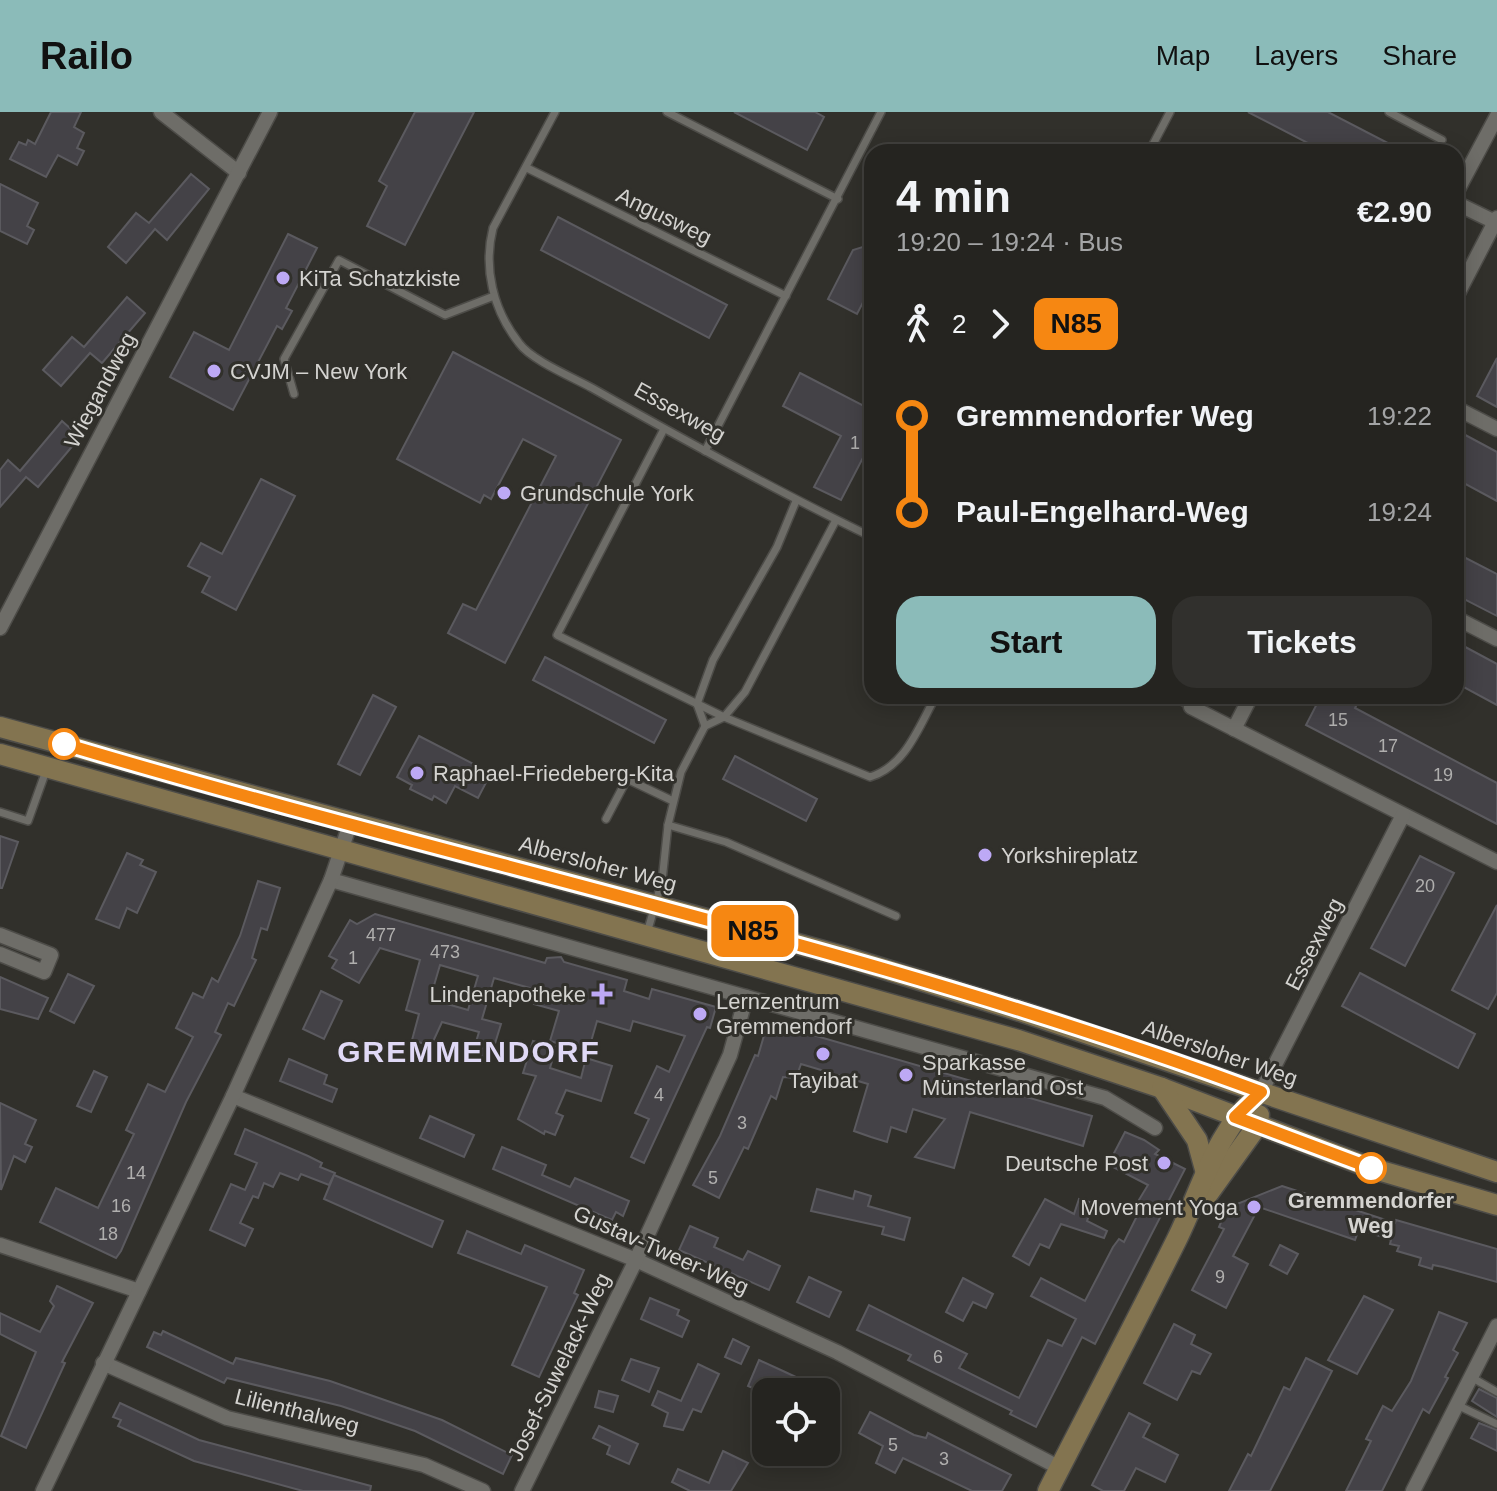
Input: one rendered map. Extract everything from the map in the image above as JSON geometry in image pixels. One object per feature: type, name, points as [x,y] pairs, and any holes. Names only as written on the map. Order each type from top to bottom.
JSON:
[{"type":"main road","name":"Albersloher Weg","points":[[0,727],[655,904],[993,1002],[1497,1172]]},
{"type":"main road","points":[[0,754],[1018,1040],[1162,1088],[1397,1176],[1497,1205]]},
{"type":"main road","points":[[1162,1088],[1197,1140],[1206,1173]]},
{"type":"main road","points":[[1048,1491],[1178,1237],[1235,1117],[1261,1092]]},
{"type":"main road","points":[[1178,1237],[1257,1126],[1261,1092]]},
{"type":"street","points":[[161,112],[239,173]]},
{"type":"street","name":"Wiegandweg","points":[[0,628],[270,112]]},
{"type":"street","points":[[1464,178],[1497,116]]},
{"type":"street","points":[[1464,207],[1496,221],[1464,282]]},
{"type":"street","points":[[1464,412],[1497,429]]},
{"type":"street","points":[[1464,622],[1497,639]]},
{"type":"street","points":[[1198,704],[1234,729],[1497,862]]},
{"type":"street","points":[[1234,729],[1247,704]]},
{"type":"street","name":"Essexweg","points":[[1261,1092],[1403,815]]},
{"type":"street","points":[[43,1491],[233,1096],[331,880],[350,824]]},
{"type":"street","points":[[331,880],[1105,1098],[1155,1128]]},
{"type":"street","points":[[0,935],[51,955],[44,972],[0,954]]},
{"type":"street","name":"Josef-Suwelack-Weg","points":[[522,1491],[636,1260],[730,1055],[746,997]]},
{"type":"street","points":[[1105,1098],[1128,1076]]},
{"type":"street","name":"Gustav-Tweer-Weg","points":[[233,1096],[636,1260],[837,1352],[1060,1468]]},
{"type":"street","points":[[0,1245],[139,1291]]},
{"type":"street","points":[[1413,1491],[1497,1326]]},
{"type":"street","name":"Lilienthalweg","points":[[103,1363],[227,1418],[424,1465],[483,1491]]},
{"type":"lane","points":[[294,394],[284,359],[339,260],[445,315],[494,296],[488,248],[493,228],[555,112]]},
{"type":"lane","points":[[667,112],[838,199]]},
{"type":"lane","points":[[865,144],[881,112]]},
{"type":"lane","points":[[1153,144],[1170,112]]},
{"type":"lane","points":[[1389,112],[1442,140]]},
{"type":"lane","points":[[705,451],[864,146]]},
{"type":"lane","name":"Angusweg","points":[[527,168],[786,296]]},
{"type":"lane","name":"Essexweg","points":[[494,296],[525,349],[796,501],[864,533]]},
{"type":"lane","points":[[664,429],[557,635],[724,717],[870,777],[887,772],[900,759],[931,704]]},
{"type":"lane","points":[[705,726],[697,704],[713,660],[777,547],[796,501]]},
{"type":"lane","points":[[646,934],[662,881],[668,825],[681,772],[705,726],[724,717],[745,692],[836,520]]},
{"type":"lane","points":[[0,812],[28,821],[47,767]]},
{"type":"lane","points":[[606,819],[627,779],[673,801]]},
{"type":"lane","points":[[668,825],[726,842],[896,916]]},
{"type":"lane","points":[[1471,1377],[1497,1392]]},
{"type":"lane","points":[[1457,1405],[1497,1424]]},
{"type":"building","points":[[51,112],[81,112],[74,127],[84,133],[77,148],[84,151],[77,165],[58,155],[46,177],[10,159],[19,142],[26,145],[28,140],[35,144]]},
{"type":"building","points":[[415,112],[474,112],[405,245],[367,226],[387,186],[379,181]]},
{"type":"building","points":[[734,112],[815,112],[824,117],[807,150]]},
{"type":"building","points":[[1248,112],[1328,112],[1390,144],[1310,144]]},
{"type":"building","points":[[191,174],[209,189],[167,240],[155,229],[126,263],[108,247],[136,213],[149,223]]},
{"type":"building","points":[[0,184],[38,203],[27,226],[34,230],[27,244],[0,231]]},
{"type":"building","points":[[558,217],[727,305],[709,338],[541,250]]},
{"type":"building","points":[[288,234],[317,248],[286,308],[292,311],[282,329],[277,326],[233,410],[170,377],[194,332],[229,350]]},
{"type":"building","points":[[864,247],[864,300],[857,314],[828,299],[853,250]]},
{"type":"building","points":[[127,297],[145,313],[102,363],[90,353],[61,386],[43,370],[72,337],[84,347]]},
{"type":"building","points":[[453,352],[621,440],[505,663],[448,633],[463,604],[476,610],[556,456],[523,439],[491,499],[484,495],[480,503],[397,459]]},
{"type":"building","points":[[1497,358],[1497,407],[1477,396]]},
{"type":"building","points":[[800,373],[864,406],[864,456],[841,500],[814,487],[841,436],[783,406]]},
{"type":"building","points":[[62,421],[80,437],[38,487],[26,477],[0,507],[0,470],[8,460],[20,471]]},
{"type":"building","points":[[1464,434],[1497,452],[1497,501],[1464,483]]},
{"type":"building","points":[[261,479],[295,496],[236,610],[202,592],[210,577],[188,566],[201,543],[222,554]]},
{"type":"building","points":[[1464,557],[1497,574],[1497,616],[1464,599]]},
{"type":"building","points":[[1464,646],[1497,664],[1497,705],[1464,687]]},
{"type":"building","points":[[545,657],[666,720],[654,743],[533,680]]},
{"type":"building","points":[[373,695],[396,707],[360,775],[338,764]]},
{"type":"building","points":[[1317,704],[1357,704],[1355,708],[1497,783],[1497,824],[1306,725]]},
{"type":"building","points":[[419,736],[491,773],[478,798],[455,786],[446,803],[434,796],[432,800],[410,789],[412,785],[397,777]]},
{"type":"building","points":[[735,756],[817,799],[806,821],[723,779]]},
{"type":"building","points":[[0,836],[18,842],[2,888],[0,888]]},
{"type":"building","points":[[127,853],[143,860],[140,865],[156,872],[137,913],[127,908],[119,928],[96,919]]},
{"type":"building","points":[[1420,856],[1454,873],[1405,966],[1371,948]]},
{"type":"building","points":[[258,881],[280,888],[267,930],[261,928],[252,958],[256,960],[234,1006],[228,1003],[215,1032],[221,1035],[186,1102],[121,1251],[116,1258],[40,1222],[56,1188],[98,1208],[134,1134],[126,1130],[148,1084],[165,1092],[193,1037],[176,1028],[193,993],[203,998],[212,978],[218,982],[240,936]]},
{"type":"building","points":[[1497,905],[1497,993],[1488,1009],[1452,990]]},
{"type":"building","points":[[375,914],[545,963],[547,958],[561,957],[564,962],[627,980],[624,991],[649,999],[652,989],[716,1007],[710,1028],[707,1027],[644,1163],[631,1157],[649,1119],[635,1113],[657,1066],[669,1072],[685,1036],[633,1021],[630,1031],[597,1021],[588,1052],[550,1041],[559,1011],[534,1004],[537,990],[494,978],[482,1019],[501,1024],[489,1063],[471,1058],[479,1032],[442,1022],[431,1046],[412,1040],[419,1014],[406,1010],[420,960],[380,948],[359,983],[332,968],[337,960],[329,956],[350,920],[357,924]],"holes":[[[440,965],[478,976],[468,1010],[430,999]]]},
{"type":"building","points":[[1360,973],[1475,1034],[1458,1068],[1342,1006]]},
{"type":"building","points":[[68,974],[94,986],[74,1023],[50,1011]]},
{"type":"building","points":[[0,977],[48,998],[38,1019],[0,1009]]},
{"type":"building","points":[[321,991],[342,1001],[324,1039],[303,1029]]},
{"type":"building","points":[[768,1022],[1092,1116],[1083,1146],[970,1112],[954,1168],[915,1157],[945,1119],[913,1109],[906,1132],[891,1127],[887,1142],[854,1131],[868,1084],[801,1064],[796,1078],[783,1077],[776,1099],[771,1096],[748,1149],[744,1147],[719,1198],[693,1185],[720,1136],[755,1055],[758,1056]]},
{"type":"building","points":[[533,1041],[556,1047],[550,1068],[581,1078],[586,1058],[612,1066],[601,1101],[566,1090],[556,1113],[563,1116],[555,1135],[545,1131],[544,1134],[518,1119],[536,1076],[523,1073]]},
{"type":"building","points":[[289,1059],[327,1075],[324,1084],[337,1089],[332,1102],[280,1081]]},
{"type":"building","points":[[94,1071],[107,1077],[91,1112],[77,1106]]},
{"type":"building","points":[[0,1103],[36,1120],[25,1144],[32,1147],[25,1162],[14,1156],[1,1190]]},
{"type":"building","points":[[430,1116],[474,1135],[464,1157],[420,1138]]},
{"type":"building","points":[[245,1129],[308,1156],[322,1163],[320,1167],[335,1173],[329,1185],[301,1174],[298,1180],[280,1173],[273,1187],[264,1183],[258,1198],[253,1196],[240,1223],[253,1229],[245,1246],[210,1230],[231,1184],[245,1190],[257,1163],[235,1154]]},
{"type":"building","points":[[1125,1132],[1144,1140],[1159,1150],[1155,1154],[1185,1169],[1095,1344],[1082,1337],[1036,1427],[1010,1414],[1012,1411],[908,1360],[911,1355],[857,1330],[869,1305],[967,1354],[959,1368],[1019,1398],[1048,1340],[1062,1346],[1076,1319],[1031,1296],[1041,1278],[1085,1301],[1113,1247],[1119,1239],[1124,1242],[1137,1216],[1131,1213],[1148,1185],[1111,1166],[1112,1157]]},
{"type":"building","points":[[502,1147],[546,1165],[542,1175],[570,1187],[575,1178],[629,1201],[623,1216],[616,1212],[612,1220],[493,1169]]},
{"type":"building","points":[[334,1175],[443,1221],[432,1247],[324,1199]]},
{"type":"building","points":[[1282,1186],[1395,1223],[1396,1220],[1497,1249],[1497,1282],[1443,1267],[1433,1265],[1432,1269],[1419,1265],[1421,1258],[1397,1251],[1399,1246],[1390,1244],[1391,1240],[1359,1229],[1355,1240],[1259,1207],[1233,1256],[1248,1264],[1226,1308],[1192,1290],[1224,1229],[1219,1227],[1227,1208]]},
{"type":"building","points":[[817,1189],[853,1199],[855,1191],[871,1196],[868,1206],[910,1218],[904,1240],[882,1234],[884,1227],[811,1211]]},
{"type":"building","points":[[1045,1199],[1074,1214],[1079,1199],[1093,1203],[1087,1221],[1107,1231],[1104,1238],[1061,1224],[1049,1248],[1040,1244],[1029,1265],[1013,1256]]},
{"type":"building","points":[[690,1226],[718,1238],[714,1247],[743,1260],[748,1251],[780,1266],[769,1290],[679,1250]]},
{"type":"building","points":[[467,1231],[521,1254],[525,1245],[584,1270],[574,1293],[578,1295],[539,1377],[512,1365],[547,1287],[458,1253]]},
{"type":"building","points":[[1280,1245],[1298,1254],[1287,1274],[1270,1265]]},
{"type":"building","points":[[809,1277],[841,1292],[829,1317],[797,1302]]},
{"type":"building","points":[[963,1278],[993,1294],[986,1308],[973,1302],[963,1321],[946,1312]]},
{"type":"building","points":[[57,1286],[93,1303],[62,1362],[65,1363],[26,1448],[1,1436],[36,1352],[0,1334],[0,1313],[40,1332],[54,1306],[50,1301]]},
{"type":"building","points":[[1364,1296],[1393,1310],[1357,1374],[1328,1360]]},
{"type":"building","points":[[650,1298],[679,1310],[677,1315],[689,1321],[682,1337],[641,1319]]},
{"type":"building","points":[[1439,1312],[1467,1323],[1453,1350],[1458,1353],[1445,1377],[1448,1378],[1429,1413],[1423,1409],[1382,1491],[1346,1491],[1371,1441],[1366,1439],[1383,1406],[1392,1411],[1411,1381]]},
{"type":"building","points":[[1174,1324],[1195,1335],[1191,1344],[1211,1354],[1200,1374],[1192,1371],[1177,1400],[1144,1383]]},
{"type":"building","points":[[163,1331],[233,1364],[236,1358],[330,1381],[442,1420],[512,1455],[503,1474],[415,1431],[341,1406],[227,1378],[224,1383],[147,1347],[154,1332],[161,1335]]},
{"type":"building","points":[[733,1339],[749,1347],[741,1364],[725,1357]]},
{"type":"building","points":[[1306,1358],[1332,1371],[1270,1491],[1229,1491],[1248,1454],[1251,1456],[1284,1387],[1290,1390]]},
{"type":"building","points":[[631,1359],[659,1368],[649,1392],[622,1380]]},
{"type":"building","points":[[759,1360],[798,1378],[752,1378],[752,1388],[748,1386]]},
{"type":"building","points":[[698,1364],[719,1374],[701,1412],[693,1409],[683,1430],[664,1426],[668,1413],[652,1405],[658,1391],[681,1401]]},
{"type":"building","points":[[1479,1389],[1497,1398],[1497,1417],[1472,1401]]},
{"type":"building","points":[[599,1391],[618,1396],[613,1412],[595,1407]]},
{"type":"building","points":[[120,1403],[199,1440],[371,1486],[370,1491],[303,1491],[194,1461],[118,1426],[121,1420],[113,1417]]},
{"type":"building","points":[[870,1412],[914,1435],[926,1438],[928,1433],[1011,1475],[1002,1491],[972,1491],[903,1458],[895,1473],[876,1463],[883,1446],[859,1433]]},
{"type":"building","points":[[1129,1413],[1150,1424],[1143,1437],[1178,1455],[1165,1482],[1136,1468],[1124,1491],[1103,1491],[1092,1485]]},
{"type":"building","points":[[1479,1423],[1497,1430],[1497,1451],[1471,1438]]},
{"type":"building","points":[[599,1426],[638,1444],[629,1464],[607,1454],[610,1446],[593,1438]]},
{"type":"building","points":[[723,1451],[748,1463],[731,1491],[690,1491],[672,1482],[678,1469],[709,1483]]},
{"type":"bus line","name":"N85","points":[[64,744],[315,815],[842,956],[1023,1012],[1261,1092],[1235,1117],[1371,1168]]},
{"type":"place","name":"KiTa Schatzkiste","points":[[283,278]]},
{"type":"place","name":"CVJM – New York","points":[[214,371]]},
{"type":"place","name":"Grundschule York","points":[[504,493]]},
{"type":"place","name":"Raphael-Friedeberg-Kita","points":[[417,773]]},
{"type":"place","name":"Yorkshireplatz","points":[[985,855]]},
{"type":"place","name":"Lindenapotheke","points":[[602,994]]},
{"type":"place","name":"Lernzentrum Gremmendorf","points":[[700,1014]]},
{"type":"place","name":"Tayibat","points":[[823,1054]]},
{"type":"place","name":"Sparkasse Münsterland Ost","points":[[906,1075]]},
{"type":"place","name":"Deutsche Post","points":[[1164,1163]]},
{"type":"place","name":"Gremmendorfer Weg","points":[[1371,1168]]},
{"type":"place","name":"Movement Yoga","points":[[1254,1207]]},
{"type":"district","name":"GREMMENDORF","points":[[469,1051]]}]
